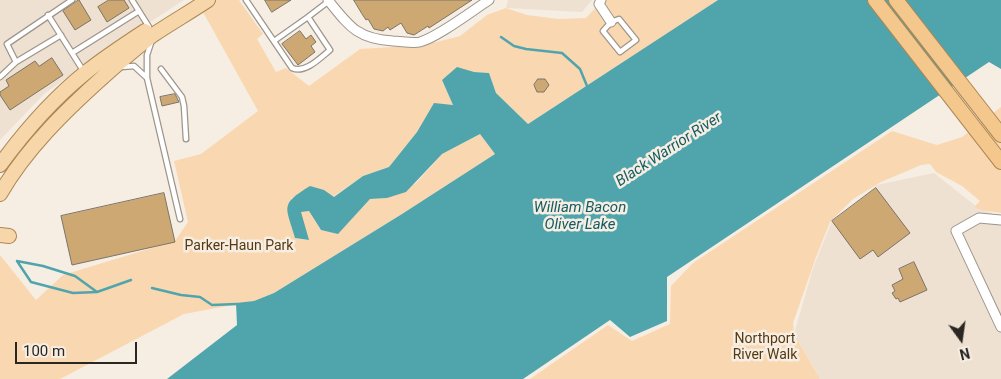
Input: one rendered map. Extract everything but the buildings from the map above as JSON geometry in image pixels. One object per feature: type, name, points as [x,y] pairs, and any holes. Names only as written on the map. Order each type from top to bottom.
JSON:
[{"type":"highway","points":[[875,0],[1001,162]]},
{"type":"highway","points":[[896,0],[1001,135]]},
{"type":"main road","points":[[0,194],[19,166],[47,132],[78,100],[151,31],[191,0]]},
{"type":"main road","points":[[0,165],[40,116],[84,74],[151,31],[208,0]]},
{"type":"main road","points":[[0,151],[17,142]]},
{"type":"street","points":[[330,0],[352,28],[364,36],[377,40],[416,42],[430,38],[491,0],[498,0]]},
{"type":"street","points":[[601,0],[599,4],[611,22]]},
{"type":"street","points":[[1001,220],[979,218],[956,231],[1001,327]]},
{"type":"lane","points":[[16,62],[7,44],[72,0]]},
{"type":"lane","points":[[132,0],[151,31],[147,55],[147,78],[180,220]]},
{"type":"lane","points":[[246,0],[292,68],[297,70],[303,70],[330,50],[308,17]]},
{"type":"lane","points":[[274,41],[330,0]]},
{"type":"lane","points":[[72,53],[139,11]]},
{"type":"lane","points":[[48,15],[84,74]]},
{"type":"lane","points":[[619,19],[636,40],[620,52],[603,31],[611,22],[619,19]]},
{"type":"lane","points":[[0,77],[16,62],[61,35]]},
{"type":"lane","points":[[111,70],[134,66],[147,78]]},
{"type":"lane","points":[[161,69],[182,97],[186,139]]},
{"type":"shaded area","points":[[0,0],[184,0],[44,94],[0,140]]},
{"type":"shaded area","points":[[508,0],[592,0],[582,12],[506,8]]},
{"type":"shaded area","points":[[934,173],[977,207],[1001,217],[1001,379],[820,379],[794,334],[813,268],[832,221],[877,185]]},
{"type":"green space","name":"Parker-Haun Park","points":[[202,0],[239,0],[263,34],[257,39],[276,72],[286,68],[309,86],[360,49],[425,45],[460,36],[487,15],[506,8],[527,15],[558,19],[586,18],[603,0],[718,0],[528,124],[496,93],[489,73],[474,72],[442,80],[453,105],[434,104],[417,132],[389,167],[363,176],[333,197],[323,190],[291,198],[295,238],[308,240],[300,212],[309,211],[321,230],[338,233],[370,199],[387,198],[416,183],[442,154],[480,134],[495,154],[274,293],[254,301],[184,314],[60,379],[0,379],[0,255],[36,300],[63,275],[175,241],[188,222],[174,161],[201,154],[258,111],[198,3]]},
{"type":"green space","name":"Northport River Walk","points":[[1001,107],[1001,213],[976,208],[975,206],[980,201],[962,186],[936,172],[930,164],[921,165],[881,182],[853,199],[830,222],[793,323],[794,334],[820,379],[530,379],[608,325],[632,341],[670,324],[671,286],[693,263],[892,131],[937,145],[962,137]]},
{"type":"water","name":"William Bacon Oliver Lake","points":[[718,0],[1001,0],[1001,69],[989,62],[667,277],[667,321],[630,337],[610,320],[523,379],[167,379],[237,325],[236,303],[254,301],[274,293],[495,154],[480,134],[442,154],[406,192],[387,198],[370,199],[338,234],[321,230],[309,211],[301,212],[309,240],[295,238],[288,212],[289,202],[310,186],[324,190],[334,197],[363,176],[389,167],[417,132],[434,103],[453,105],[442,80],[457,67],[474,72],[489,73],[496,93],[528,124]]},
{"type":"waterway","points":[[501,37],[514,46],[562,53],[580,69],[587,86]]},
{"type":"waterway","points":[[17,261],[31,282],[73,293],[97,292],[131,280]]},
{"type":"waterway","points":[[17,261],[43,266],[75,276],[97,292]]},
{"type":"waterway","points":[[152,288],[181,295],[200,297],[212,305],[237,304]]},
{"type":"water label","name":"Black Warrior River","points":[[669,150]]}]
